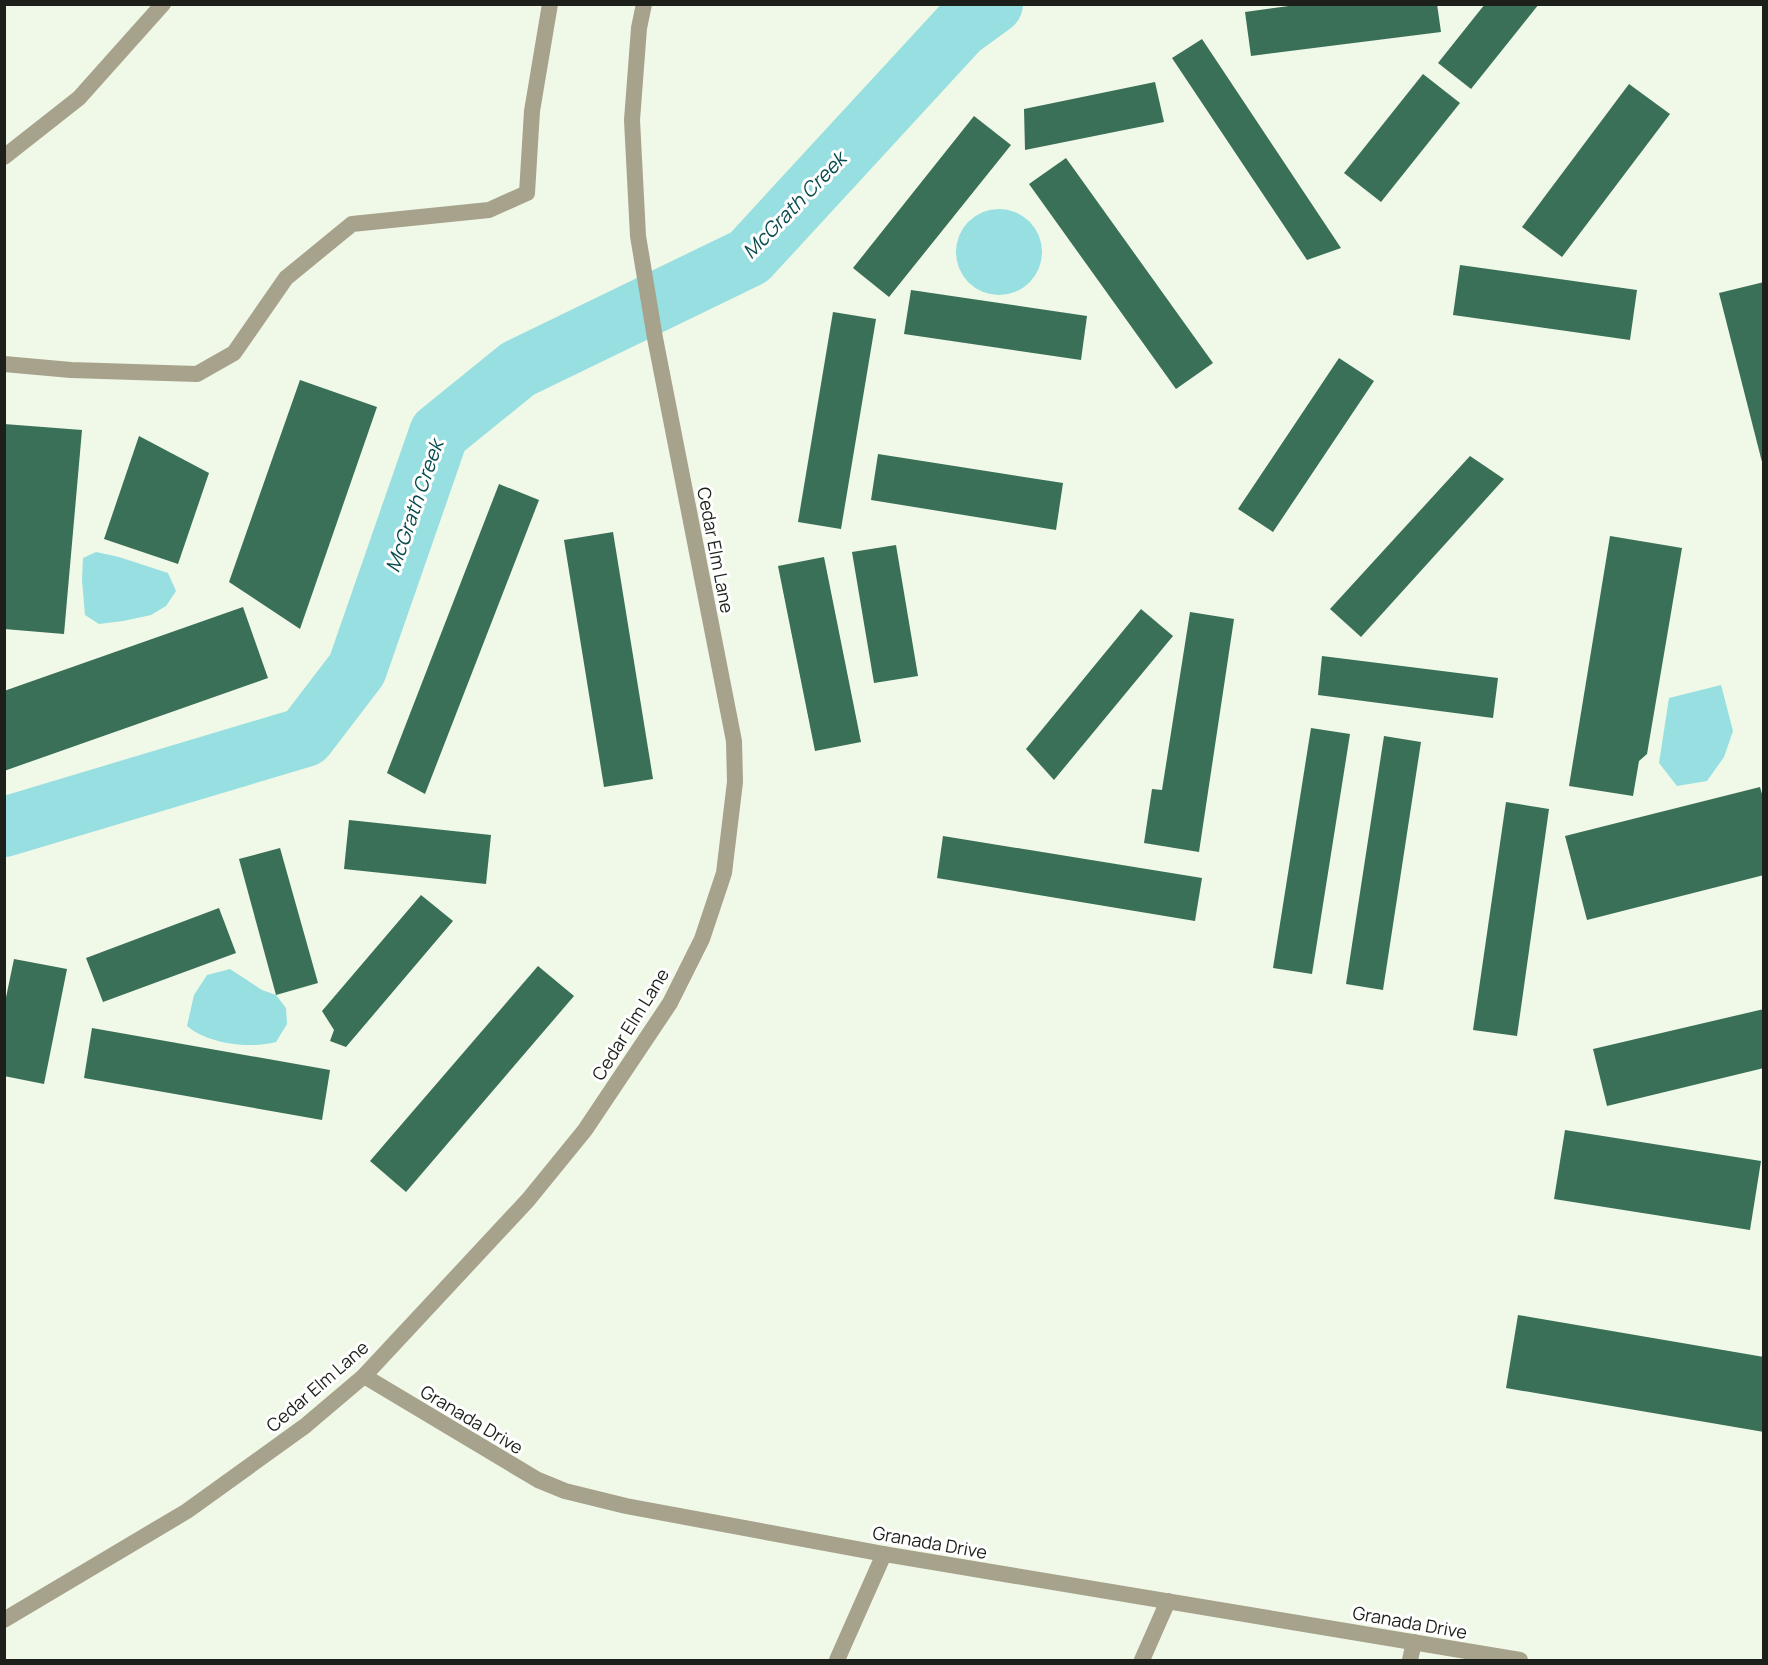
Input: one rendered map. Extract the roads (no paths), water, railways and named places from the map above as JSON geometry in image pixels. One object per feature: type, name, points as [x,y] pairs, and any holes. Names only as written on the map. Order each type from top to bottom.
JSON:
[{"type":"street","points":[[4,157],[79,98],[163,4]]},
{"type":"street","points":[[4,364],[71,370],[197,374],[234,353],[286,278],[352,224],[489,210],[527,193],[532,111],[550,4]]},
{"type":"street","name":"Cedar Elm Lane","points":[[4,1620],[187,1511],[305,1425],[364,1376],[528,1200],[585,1130],[670,1003],[702,939],[724,873],[735,782],[734,741],[655,338],[638,236],[632,120],[639,28],[644,4]]},
{"type":"street","name":"Granada Drive","points":[[364,1376],[538,1480],[565,1491],[626,1506],[884,1554],[1520,1660]]},
{"type":"street","points":[[837,1660],[884,1554]]},
{"type":"street","points":[[1142,1660],[1168,1601]]},
{"type":"street","points":[[1410,1660],[1414,1642]]},
{"type":"water","points":[[999,209],[1023,216],[1035,228],[1042,252],[1035,276],[1023,288],[999,295],[975,288],[963,276],[956,252],[963,228],[975,216]]},
{"type":"water","points":[[96,552],[168,573],[176,591],[166,606],[151,615],[99,624],[85,615],[82,580],[83,558]]},
{"type":"water","points":[[1721,685],[1733,731],[1724,757],[1707,781],[1677,786],[1659,763],[1669,698]]},
{"type":"water","points":[[230,969],[262,990],[276,995],[286,1008],[287,1024],[276,1042],[242,1045],[218,1041],[187,1026],[194,995],[207,975]]},
{"type":"waterway","name":"McGrath Creek","points":[[4,827],[305,737],[357,669],[439,433],[518,369],[749,257],[960,28],[993,4]]}]
